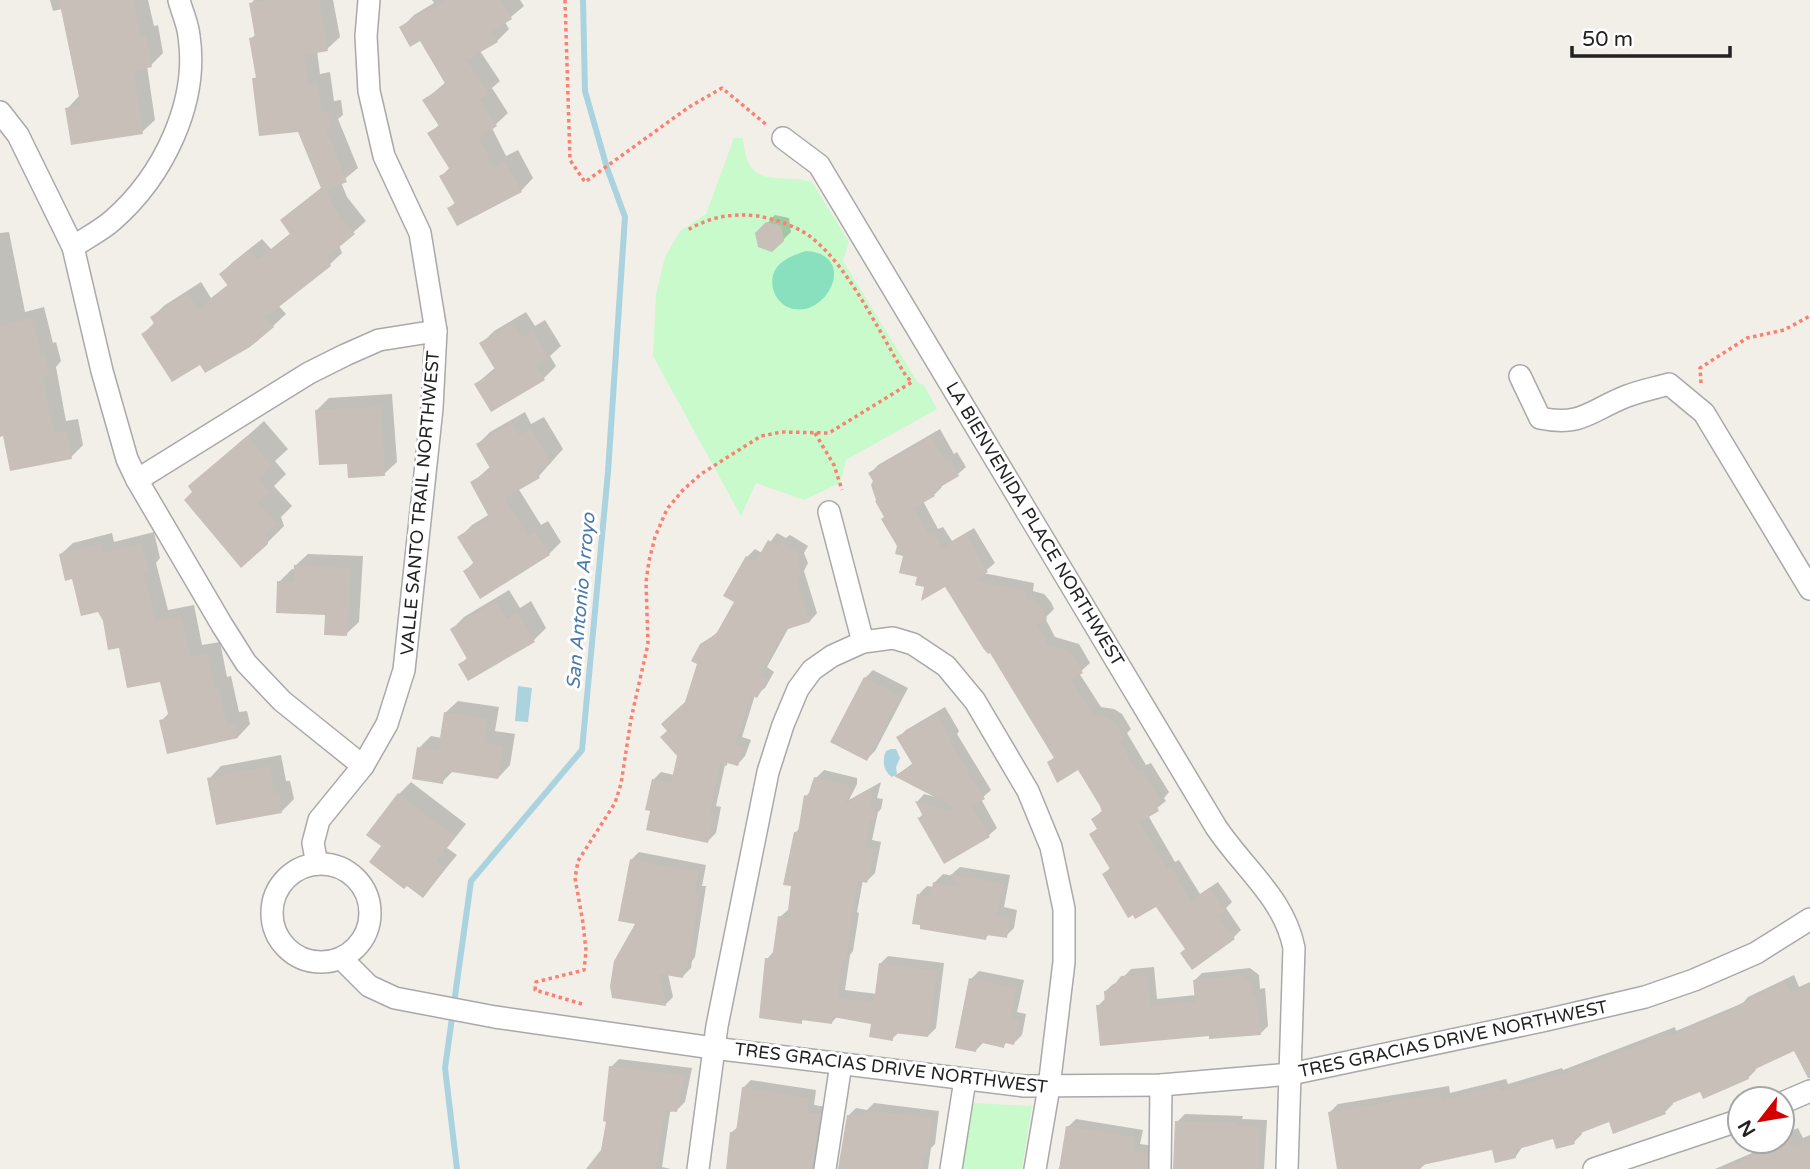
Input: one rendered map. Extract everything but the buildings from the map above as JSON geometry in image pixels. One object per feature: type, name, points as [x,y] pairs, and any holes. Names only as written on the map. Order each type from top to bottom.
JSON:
[{"type":"street","points":[[73,247],[113,220],[152,178],[183,114],[190,79],[190,36],[179,0]]},
{"type":"street","name":"VALLE SANTO TRAIL NORTHWEST","points":[[317,864],[313,843],[319,820],[363,766],[387,724],[404,670],[432,408],[436,331],[420,233],[384,156],[369,91],[366,36],[369,0]]},
{"type":"street","points":[[0,112],[18,135],[73,247],[102,371],[136,480],[246,663],[282,701],[363,766]]},
{"type":"street","name":"LA BIENVENIDA PLACE NORTHWEST","points":[[783,138],[819,164],[1216,827],[1284,914],[1294,948],[1287,1169]]},
{"type":"street","points":[[136,480],[309,373],[333,361],[379,340],[436,331]]},
{"type":"street","points":[[1520,376],[1540,418],[1560,422],[1585,418],[1627,396],[1669,384],[1704,414],[1810,589]]},
{"type":"street","points":[[829,512],[863,642]]},
{"type":"street","points":[[698,1169],[713,1048],[768,772],[783,725],[798,688],[812,670],[832,656],[863,642],[894,638],[913,644],[946,666],[975,701],[1028,791],[1051,847],[1064,909],[1064,962],[1049,1087],[1035,1169]]},
{"type":"street","points":[[317,864],[334,866],[349,873],[363,887],[369,903],[370,920],[366,935],[356,949],[342,958],[325,963],[309,961],[293,954],[281,942],[272,922],[272,904],[286,879],[300,869],[317,864]]},
{"type":"street","name":"TRES GRACIAS DRIVE NORTHWEST","points":[[342,958],[369,986],[396,998],[495,1017],[965,1080],[1049,1087],[1161,1085],[1292,1073],[1645,997],[1695,981],[1756,953],[1810,919]]},
{"type":"street","points":[[825,1169],[841,1064]]},
{"type":"street","points":[[951,1169],[965,1080]]},
{"type":"street","points":[[1160,1169],[1161,1085]]},
{"type":"street","points":[[1594,1169],[1726,1125]]},
{"type":"path","points":[[565,0],[570,160],[585,182],[689,107],[722,88],[783,138]]},
{"type":"path","points":[[582,1004],[535,990],[536,982],[584,970],[584,937],[575,878],[578,861],[615,803],[621,785],[631,719],[648,644],[646,582],[655,537],[667,509],[682,490],[701,474],[761,436],[782,432],[829,433],[912,382],[849,281],[811,236],[772,218],[736,214],[700,222],[685,231]]},
{"type":"path","points":[[1704,414],[1700,368],[1747,338],[1784,330],[1810,316]]},
{"type":"path","points":[[815,433],[834,465],[842,490]]},
{"type":"green space","points":[[734,138],[743,138],[746,155],[758,173],[812,182],[849,242],[843,261],[937,409],[846,460],[840,483],[804,500],[756,483],[741,516],[653,356],[656,294],[665,257],[680,231],[706,214]]},
{"type":"green space","points":[[806,251],[822,255],[831,263],[834,274],[832,285],[816,305],[803,309],[790,308],[778,300],[775,294],[773,274],[784,261]]},
{"type":"green space","points":[[972,1103],[1032,1106],[1022,1169],[961,1169]]},
{"type":"water","points":[[518,686],[532,688],[528,722],[515,721]]},
{"type":"water","points":[[896,749],[900,758],[896,767],[897,774],[892,777],[885,769],[884,762],[886,751]]},
{"type":"waterway","name":"San Antonio Arroyo","points":[[457,1169],[445,1068],[471,881],[582,750],[608,472],[625,217],[607,168],[585,91],[583,0]]}]
